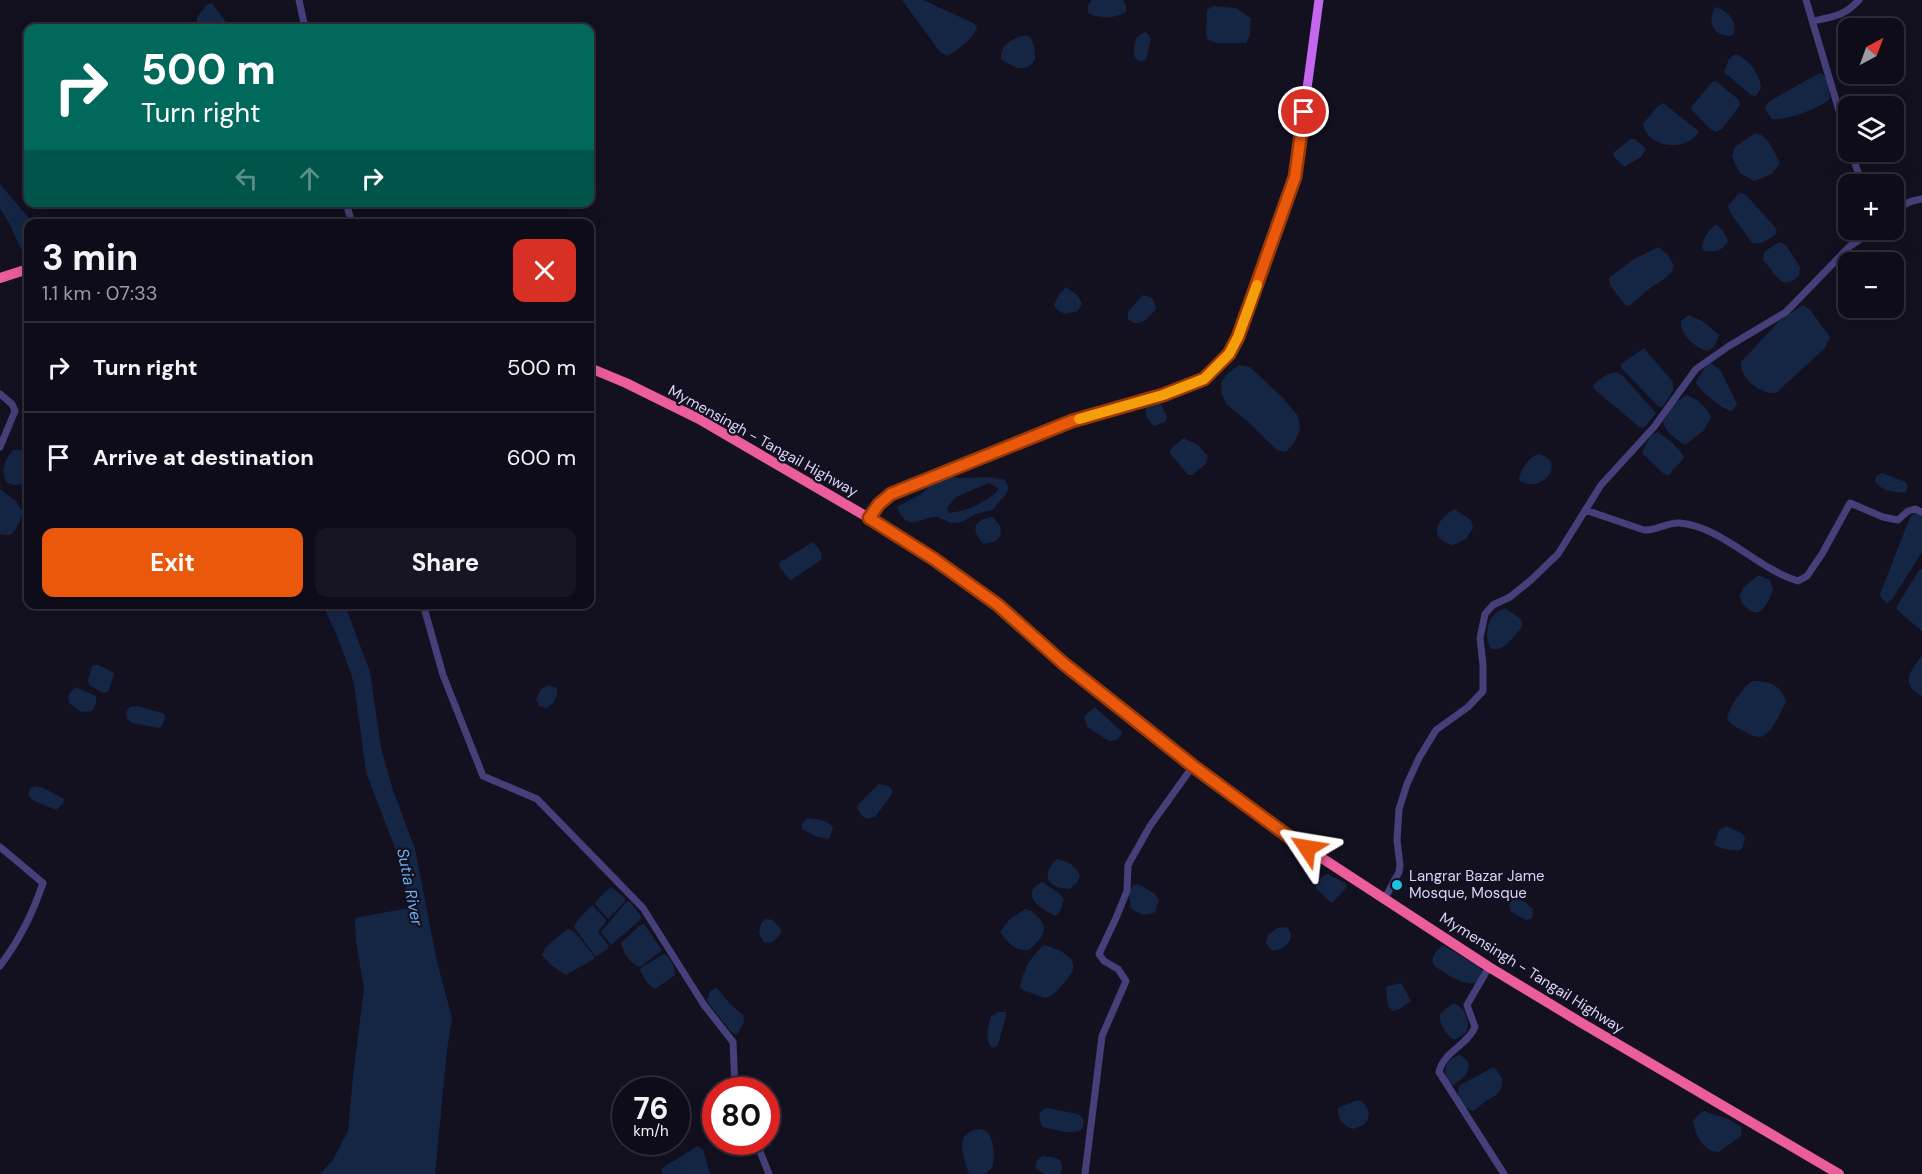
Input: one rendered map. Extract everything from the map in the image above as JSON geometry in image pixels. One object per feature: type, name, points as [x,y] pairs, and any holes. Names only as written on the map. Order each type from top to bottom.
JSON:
[{"type":"highway","points":[[0,278],[24,270]]},
{"type":"highway","name":"Mymensingh - Tangail Highway","points":[[594,370],[699,419],[869,518],[934,559],[998,605],[1063,663],[1193,766],[1288,836],[1490,967],[1839,1174]]},
{"type":"main road","points":[[869,518],[879,504],[891,494],[1072,421],[1163,395],[1204,379],[1229,354],[1238,337],[1295,177],[1319,0]]},
{"type":"street","points":[[299,0],[304,24]]},
{"type":"street","points":[[1806,0],[1838,107]]},
{"type":"street","points":[[1813,21],[1841,15],[1851,9],[1858,0]]},
{"type":"street","points":[[1904,205],[1922,199]]},
{"type":"street","points":[[1385,898],[1399,872],[1397,822],[1399,809],[1419,758],[1436,730],[1468,707],[1483,692],[1480,638],[1485,614],[1492,605],[1510,597],[1531,580],[1558,554],[1601,485],[1654,427],[1696,369],[1786,312],[1850,246],[1859,240]]},
{"type":"street","points":[[0,394],[12,404],[15,411],[0,447]]},
{"type":"street","points":[[1585,510],[1644,530],[1652,531],[1661,526],[1680,523],[1700,529],[1740,548],[1786,578],[1798,581],[1807,576],[1822,554],[1850,503],[1883,517],[1898,519],[1908,511],[1915,509],[1922,512]]},
{"type":"street","points":[[424,609],[443,675],[483,776],[537,799],[643,908],[704,1005],[734,1042],[735,1077]]},
{"type":"street","points":[[1085,1174],[1102,1036],[1126,981],[1118,969],[1104,961],[1099,954],[1127,891],[1128,865],[1150,826],[1193,766]]},
{"type":"street","points":[[0,848],[43,883],[32,915],[14,948],[0,966]]},
{"type":"street","points":[[1490,967],[1467,1005],[1475,1027],[1472,1034],[1445,1059],[1439,1072],[1504,1174]]},
{"type":"street","points":[[761,1155],[769,1174]]},
{"type":"water","points":[[902,0],[923,0],[977,26],[965,44],[947,56],[940,52]]},
{"type":"water","points":[[1092,0],[1123,0],[1126,12],[1112,17],[1093,15],[1088,13],[1088,5]]},
{"type":"water","points":[[212,3],[226,24],[198,24],[198,15],[208,4]]},
{"type":"water","points":[[1213,6],[1236,8],[1251,18],[1250,36],[1246,43],[1217,43],[1208,40],[1206,35],[1207,10]]},
{"type":"water","points":[[1715,7],[1724,11],[1731,18],[1735,26],[1733,35],[1721,34],[1714,28],[1711,18]]},
{"type":"water","points":[[1144,32],[1151,39],[1146,59],[1141,62],[1135,58],[1134,48],[1136,38]]},
{"type":"water","points":[[1026,35],[1030,37],[1034,46],[1035,56],[1032,64],[1020,68],[1001,59],[1003,49],[1008,42]]},
{"type":"water","points":[[1735,54],[1749,63],[1756,72],[1761,88],[1756,96],[1751,95],[1724,72],[1729,59]]},
{"type":"water","points":[[1821,73],[1827,78],[1830,99],[1802,113],[1772,119],[1765,106],[1770,101]]},
{"type":"water","points":[[1716,81],[1739,100],[1740,105],[1722,129],[1715,132],[1691,109],[1712,82]]},
{"type":"water","points":[[1663,103],[1699,132],[1686,143],[1677,145],[1668,145],[1652,139],[1643,124]]},
{"type":"water","points":[[1755,133],[1767,140],[1780,163],[1772,174],[1754,181],[1740,173],[1732,157],[1735,147]]},
{"type":"water","points":[[1630,139],[1635,139],[1646,149],[1641,157],[1624,167],[1613,153]]},
{"type":"water","points":[[0,184],[30,219],[24,219],[24,254],[8,222],[0,209]]},
{"type":"water","points":[[1739,193],[1745,194],[1775,227],[1777,232],[1773,237],[1752,243],[1728,206]]},
{"type":"water","points":[[1716,225],[1728,241],[1718,250],[1705,251],[1702,248],[1705,238]]},
{"type":"water","points":[[1779,242],[1786,245],[1800,267],[1799,275],[1787,283],[1779,279],[1763,260],[1764,252]]},
{"type":"water","points":[[1659,247],[1668,255],[1674,266],[1672,270],[1667,277],[1629,306],[1625,305],[1610,285],[1609,278],[1634,259]]},
{"type":"water","points":[[1066,287],[1077,295],[1082,303],[1078,311],[1065,314],[1057,310],[1054,305],[1059,294]]},
{"type":"water","points":[[1143,295],[1152,298],[1155,310],[1143,322],[1132,322],[1128,319],[1128,312]]},
{"type":"water","points":[[1803,305],[1810,310],[1830,338],[1824,349],[1776,393],[1764,391],[1747,379],[1741,368],[1741,362],[1779,321]]},
{"type":"water","points":[[1689,315],[1704,322],[1719,335],[1714,347],[1708,351],[1693,344],[1683,331],[1681,321]]},
{"type":"water","points":[[1644,348],[1673,382],[1673,391],[1662,408],[1621,368],[1621,364]]},
{"type":"water","points":[[1711,363],[1720,370],[1737,404],[1732,411],[1712,400],[1696,383]]},
{"type":"water","points":[[1239,365],[1250,367],[1283,398],[1298,416],[1300,430],[1294,443],[1286,452],[1277,450],[1227,405],[1222,394],[1221,383],[1226,375]]},
{"type":"water","points":[[1617,372],[1656,413],[1644,428],[1639,427],[1593,388],[1602,377]]},
{"type":"water","points":[[1686,395],[1701,403],[1711,417],[1703,431],[1685,445],[1668,432],[1663,422],[1674,404]]},
{"type":"water","points":[[1154,400],[1160,402],[1167,417],[1165,422],[1154,426],[1147,417],[1146,406]]},
{"type":"water","points":[[1658,432],[1676,447],[1684,458],[1668,476],[1642,453],[1650,438]]},
{"type":"water","points":[[1183,438],[1198,445],[1208,456],[1206,464],[1192,475],[1188,475],[1170,453],[1170,450]]},
{"type":"water","points":[[13,450],[21,450],[24,453],[24,484],[7,483],[4,466]]},
{"type":"water","points":[[1538,454],[1547,458],[1551,463],[1548,476],[1536,484],[1527,484],[1519,480],[1525,465]]},
{"type":"water","points":[[1882,473],[1906,482],[1908,486],[1906,492],[1889,491],[1878,485],[1875,482],[1876,476]]},
{"type":"water","points":[[952,477],[990,477],[1005,480],[1008,490],[995,508],[959,523],[951,523],[936,517],[914,522],[905,520],[897,507],[923,493],[933,482]],"holes":[[[989,483],[999,489],[976,506],[949,513],[947,508],[956,497]]]},
{"type":"water","points":[[0,489],[16,501],[23,512],[17,528],[9,535],[0,534]]},
{"type":"water","points":[[1454,509],[1471,520],[1473,528],[1466,539],[1453,545],[1440,538],[1437,528],[1443,518]]},
{"type":"water","points":[[1916,513],[1922,515],[1922,552],[1893,598],[1887,603],[1880,594],[1909,520]]},
{"type":"water","points":[[993,517],[1000,526],[1001,535],[996,541],[984,544],[975,530],[976,526],[981,520]]},
{"type":"water","points":[[813,542],[821,553],[821,560],[791,580],[789,579],[779,566],[780,562]]},
{"type":"water","points":[[1922,569],[1922,631],[1897,610],[1897,606],[1919,570]]},
{"type":"water","points":[[1757,576],[1770,580],[1773,589],[1766,604],[1756,612],[1743,604],[1740,595],[1744,587]]},
{"type":"water","name":"Sutia River","points":[[325,609],[346,609],[370,672],[381,748],[392,787],[415,849],[437,962],[452,1018],[435,1174],[320,1174],[333,1160],[348,1131],[364,989],[356,941],[355,918],[409,908],[403,869],[366,772],[354,683]]},
{"type":"water","points":[[1506,609],[1521,619],[1522,626],[1505,646],[1491,649],[1487,637],[1489,624],[1495,614]]},
{"type":"water","points":[[1922,656],[1922,696],[1911,687],[1909,678],[1913,667]]},
{"type":"water","points":[[94,665],[113,672],[108,692],[103,693],[89,685],[88,680]]},
{"type":"water","points":[[1753,681],[1774,685],[1784,696],[1786,702],[1772,728],[1760,737],[1735,726],[1727,718],[1737,697]]},
{"type":"water","points":[[549,685],[557,688],[555,700],[546,708],[539,706],[536,699],[541,689]]},
{"type":"water","points":[[75,687],[96,696],[96,703],[92,711],[82,712],[69,703],[68,696]]},
{"type":"water","points":[[138,706],[165,714],[160,728],[132,723],[127,719],[126,712],[130,707]]},
{"type":"water","points":[[1095,707],[1121,731],[1117,740],[1109,741],[1087,727],[1084,716]]},
{"type":"water","points":[[879,784],[889,786],[892,794],[875,817],[867,819],[862,816],[857,808],[858,805]]},
{"type":"water","points":[[34,786],[44,788],[64,799],[63,804],[56,810],[32,800],[28,795]]},
{"type":"water","points":[[807,818],[824,821],[833,827],[829,839],[817,837],[802,829],[802,824]]},
{"type":"water","points":[[1727,826],[1743,834],[1745,839],[1742,849],[1724,849],[1714,845],[1719,830]]},
{"type":"water","points":[[1057,859],[1071,864],[1080,876],[1077,883],[1069,889],[1055,886],[1048,879],[1049,870]]},
{"type":"water","points":[[1328,874],[1345,883],[1347,887],[1331,903],[1316,888],[1322,876]]},
{"type":"water","points":[[1042,882],[1064,899],[1056,916],[1039,906],[1032,897],[1035,887]]},
{"type":"water","points":[[1138,884],[1154,893],[1159,900],[1155,912],[1143,914],[1131,908],[1129,895],[1133,885]]},
{"type":"water","points":[[611,887],[625,898],[625,901],[608,919],[595,904]]},
{"type":"water","points":[[1517,896],[1533,909],[1531,919],[1526,920],[1511,912],[1509,904]]},
{"type":"water","points":[[627,901],[641,916],[641,919],[611,945],[601,932]]},
{"type":"water","points":[[592,905],[606,920],[598,932],[609,946],[597,956],[574,927]]},
{"type":"water","points":[[1025,909],[1035,914],[1044,926],[1040,939],[1029,950],[1016,948],[1000,932],[1010,919]]},
{"type":"water","points":[[766,919],[773,920],[782,931],[773,942],[764,942],[759,934],[761,923]]},
{"type":"water","points":[[644,924],[662,950],[640,967],[628,957],[621,943]]},
{"type":"water","points":[[1287,927],[1291,936],[1288,943],[1281,949],[1271,950],[1266,943],[1268,935],[1277,928]]},
{"type":"water","points":[[567,929],[574,931],[594,959],[566,975],[551,965],[542,955],[546,947]]},
{"type":"water","points":[[1044,945],[1065,954],[1072,961],[1073,966],[1071,974],[1057,991],[1045,998],[1020,987],[1028,964]]},
{"type":"water","points":[[1443,945],[1482,970],[1480,978],[1475,983],[1461,981],[1434,966],[1433,957]]},
{"type":"water","points":[[664,954],[672,963],[675,975],[655,989],[648,984],[640,970]]},
{"type":"water","points":[[1401,983],[1411,1001],[1398,1010],[1392,1011],[1388,1005],[1386,989],[1388,986]]},
{"type":"water","points":[[715,988],[743,1015],[744,1022],[737,1035],[731,1032],[707,1001],[710,991]]},
{"type":"water","points":[[1453,1003],[1464,1011],[1468,1024],[1466,1033],[1456,1039],[1452,1039],[1447,1034],[1440,1017],[1440,1014]]},
{"type":"water","points":[[998,1012],[1006,1012],[1006,1016],[998,1045],[993,1048],[988,1042],[988,1029],[991,1016]]},
{"type":"water","points":[[1459,1055],[1465,1058],[1469,1067],[1465,1076],[1451,1086],[1446,1077],[1447,1064]]},
{"type":"water","points":[[1494,1067],[1502,1078],[1499,1092],[1473,1111],[1465,1107],[1458,1093],[1460,1085]]},
{"type":"water","points":[[1357,1100],[1366,1105],[1369,1116],[1365,1124],[1353,1129],[1341,1121],[1338,1108]]},
{"type":"water","points":[[1047,1108],[1078,1114],[1083,1119],[1083,1127],[1076,1132],[1065,1132],[1042,1127],[1040,1113]]},
{"type":"water","points":[[1703,1111],[1728,1119],[1740,1126],[1741,1136],[1719,1152],[1708,1149],[1698,1136],[1693,1120]]},
{"type":"water","points":[[980,1129],[987,1131],[992,1140],[994,1153],[992,1168],[985,1174],[969,1174],[963,1153],[963,1140],[972,1131]]},
{"type":"water","points":[[698,1146],[702,1148],[702,1155],[705,1155],[710,1174],[662,1174],[662,1168],[683,1155],[690,1155],[690,1151]]},
{"type":"water","points":[[1042,1156],[1061,1161],[1060,1174],[1044,1174],[1036,1169],[1036,1162]]},
{"type":"slow traffic","points":[[1079,419],[1163,395],[1204,379],[1229,354],[1238,337],[1257,285]]},
{"type":"place","name":"Langrar Bazar Jame Mosque, Mosque","points":[[1397,885]]},
{"type":"route","points":[[1304,112],[1295,177],[1289,198],[1238,337],[1229,354],[1204,379],[1163,395],[1072,421],[891,494],[879,504],[869,518],[934,559],[998,605],[1063,663],[1193,766],[1307,848]]}]
